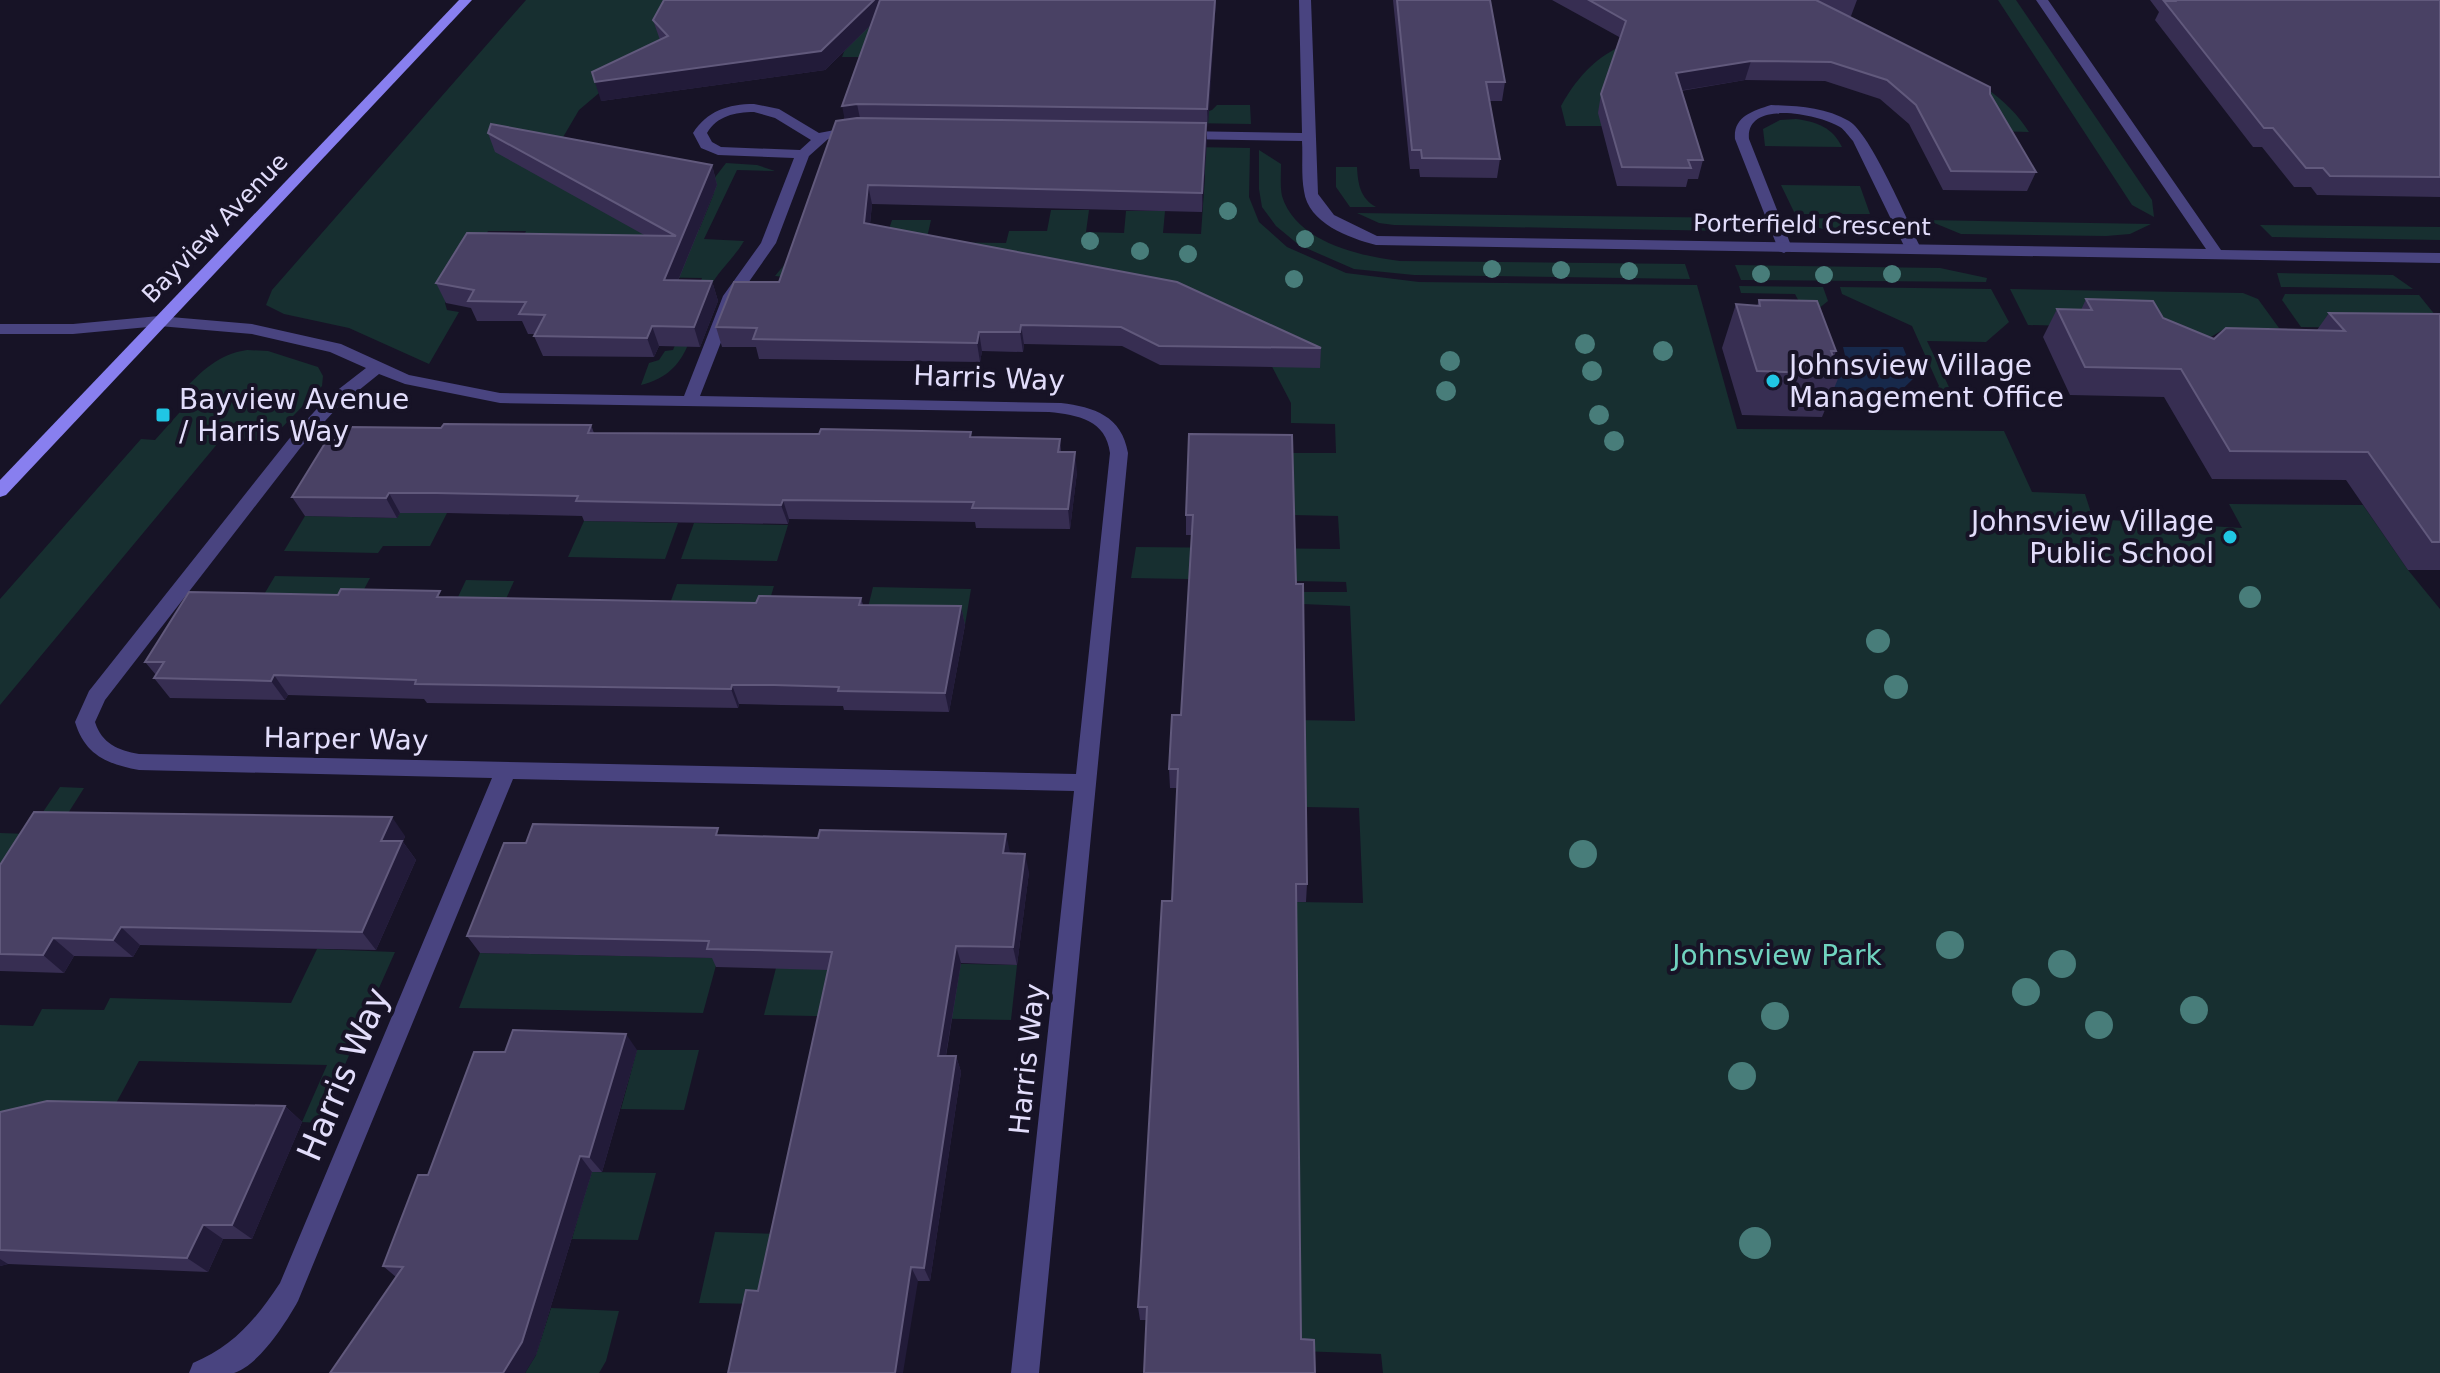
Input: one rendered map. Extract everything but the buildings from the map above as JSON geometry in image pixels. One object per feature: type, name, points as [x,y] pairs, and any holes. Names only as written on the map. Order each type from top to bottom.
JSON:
[{"type":"main road","name":"Bayview Avenue","points":[[0,491],[466,0]]},
{"type":"street","name":"Porterfield Crescent","points":[[1305,0],[1310,184],[1315,205],[1339,226],[1376,240],[2440,258]]},
{"type":"street","points":[[2042,0],[2217,255]]},
{"type":"street","points":[[803,154],[718,151],[706,145],[700,133],[709,121],[722,114],[755,108],[777,113],[818,139]]},
{"type":"street","points":[[1784,248],[1742,139],[1741,128],[1747,119],[1761,112],[1791,108],[1821,113],[1852,130],[1914,250]]},
{"type":"street","points":[[690,401],[731,296],[768,243],[803,154],[818,139],[846,131],[877,130]]},
{"type":"street","points":[[1168,135],[1308,137]]},
{"type":"street","name":"Harris Way","points":[[0,329],[73,329],[159,321],[252,329],[335,348],[405,379],[481,396],[1049,407],[1092,414],[1111,427],[1117,435],[1119,453],[1025,1373]]},
{"type":"street","name":"Harper Way","points":[[376,368],[332,403],[295,443],[96,696],[88,710],[88,732],[93,742],[111,756],[139,762],[1086,783]]},
{"type":"street","name":"Harris Way","points":[[203,1373],[232,1359],[250,1345],[266,1329],[289,1292],[506,770]]},
{"type":"green space","points":[[526,0],[839,0],[1196,115],[1217,105],[1250,105],[1251,124],[1122,122],[875,57],[842,57],[851,33],[605,88],[579,110],[559,144],[699,230],[714,193],[710,191],[713,180],[726,163],[757,165],[775,171],[737,170],[704,239],[744,241],[710,287],[680,359],[658,379],[641,385],[649,363],[659,360],[665,351],[673,350],[702,278],[582,276],[519,245],[526,231],[488,231],[445,303],[447,310],[459,312],[429,364],[349,328],[284,314],[266,305],[272,290]]},
{"type":"green space","points":[[1998,0],[2016,0],[2152,200],[2154,217],[2132,205]]},
{"type":"green space","points":[[1709,27],[1795,27],[1857,36],[1891,45],[1956,70],[1986,88],[2010,108],[2029,132],[1993,131],[1966,100],[1929,77],[1888,60],[1822,46],[1762,41],[1700,44],[1670,50],[1644,60],[1623,74],[1607,91],[1601,110],[1604,126],[1566,126],[1561,106],[1575,84],[1606,54],[1641,39]]},
{"type":"green space","points":[[1796,119],[1823,127],[1834,135],[1842,147],[1765,146],[1763,129],[1780,120]]},
{"type":"green space","name":"Johnsview Park","points":[[1194,147],[1250,148],[1249,197],[1259,222],[1287,247],[1346,273],[1419,282],[1697,285],[1737,429],[2004,431],[2032,492],[2085,494],[2093,519],[2242,528],[2229,504],[2363,505],[2408,570],[2440,609],[2440,1373],[1383,1373],[1381,1354],[1299,1351],[1295,902],[1363,903],[1359,808],[1304,807],[1293,720],[1355,721],[1350,606],[1302,604],[1301,592],[1347,592],[1346,582],[1131,578],[1136,547],[1340,549],[1338,516],[1292,515],[1291,453],[1336,453],[1335,424],[1291,423],[1291,403],[1267,357],[775,276],[805,240],[885,241],[892,220],[931,220],[926,242],[1006,243],[1009,231],[1047,231],[1051,210],[1089,210],[1086,232],[1124,233],[1126,211],[1165,211],[1163,233],[1201,234],[1205,176]]},
{"type":"green space","points":[[1259,150],[1281,164],[1282,196],[1289,212],[1315,235],[1348,250],[1400,261],[1685,264],[1690,279],[1414,275],[1354,269],[1299,245],[1276,226],[1262,207]]},
{"type":"green space","points":[[1336,167],[1357,167],[1361,190],[1376,207],[1350,207],[1336,187]]},
{"type":"green space","points":[[1781,185],[1860,186],[1870,214],[1795,214]]},
{"type":"green space","points":[[1357,213],[1743,218],[1726,231],[1394,225],[1379,223]]},
{"type":"green space","points":[[1798,218],[1871,219],[1854,230],[1835,232]]},
{"type":"green space","points":[[1927,220],[2151,224],[2130,234],[2106,236],[1961,234]]},
{"type":"green space","points":[[2260,225],[2440,227],[2440,240],[2272,237]]},
{"type":"green space","points":[[1735,265],[1940,268],[1987,278],[1986,282],[1741,280]]},
{"type":"green space","points":[[2277,273],[2393,275],[2413,289],[2281,287]]},
{"type":"green space","points":[[1739,286],[1823,287],[1828,301],[1813,313],[1805,313],[1795,294],[1741,293]]},
{"type":"green space","points":[[1840,287],[1991,289],[2009,322],[1986,342],[1927,341],[1958,406],[1935,407],[1925,401],[1939,386],[1912,326],[1842,294]]},
{"type":"green space","points":[[2010,289],[2243,293],[2258,299],[2279,328],[2224,329],[2201,343],[2071,326],[2028,325]]},
{"type":"green space","points":[[2285,294],[2419,295],[2440,321],[2440,329],[2301,327],[2282,300]]},
{"type":"green space","points":[[247,350],[268,351],[318,367],[323,376],[322,386],[269,441],[223,437],[0,705],[0,599],[141,439],[155,440],[196,394],[182,392],[189,384],[219,360]]},
{"type":"green space","points":[[400,513],[447,513],[430,546],[383,546],[378,553],[284,551],[305,516],[397,518]]},
{"type":"green space","points":[[584,521],[678,523],[665,559],[568,557]]},
{"type":"green space","points":[[694,523],[788,525],[777,561],[681,559]]},
{"type":"green space","points":[[275,576],[370,578],[351,614],[253,613]]},
{"type":"green space","points":[[466,580],[514,581],[498,617],[449,616]]},
{"type":"green space","points":[[677,584],[774,586],[763,622],[664,620]]},
{"type":"green space","points":[[873,587],[971,589],[965,625],[864,624]]},
{"type":"green space","points":[[60,787],[84,788],[65,818],[0,876],[0,833],[28,834]]},
{"type":"green space","points":[[317,949],[395,952],[319,1123],[302,1122],[327,1065],[139,1061],[108,1118],[0,1133],[0,1025],[33,1026],[42,1009],[104,1010],[110,998],[291,1003]]},
{"type":"green space","points":[[480,953],[718,958],[703,1013],[459,1008]]},
{"type":"green space","points":[[778,960],[1017,965],[1011,1020],[764,1015]]},
{"type":"green space","points":[[637,1050],[699,1050],[684,1110],[621,1109]]},
{"type":"green space","points":[[591,1172],[656,1173],[638,1240],[572,1239]]},
{"type":"green space","points":[[715,1232],[782,1234],[768,1304],[699,1303]]},
{"type":"green space","points":[[551,1308],[619,1311],[606,1361],[599,1373],[525,1373],[536,1355]]},
{"type":"water","points":[[1843,347],[1903,347],[1915,377],[1879,412],[1822,382],[1847,364]]},
{"type":"place","name":"Johnsview Village Management Office","points":[[1773,381]]},
{"type":"place","name":"Bayview Avenue / Harris Way","points":[[163,415]]},
{"type":"place","name":"Johnsview Village Public School","points":[[2230,537]]}]
